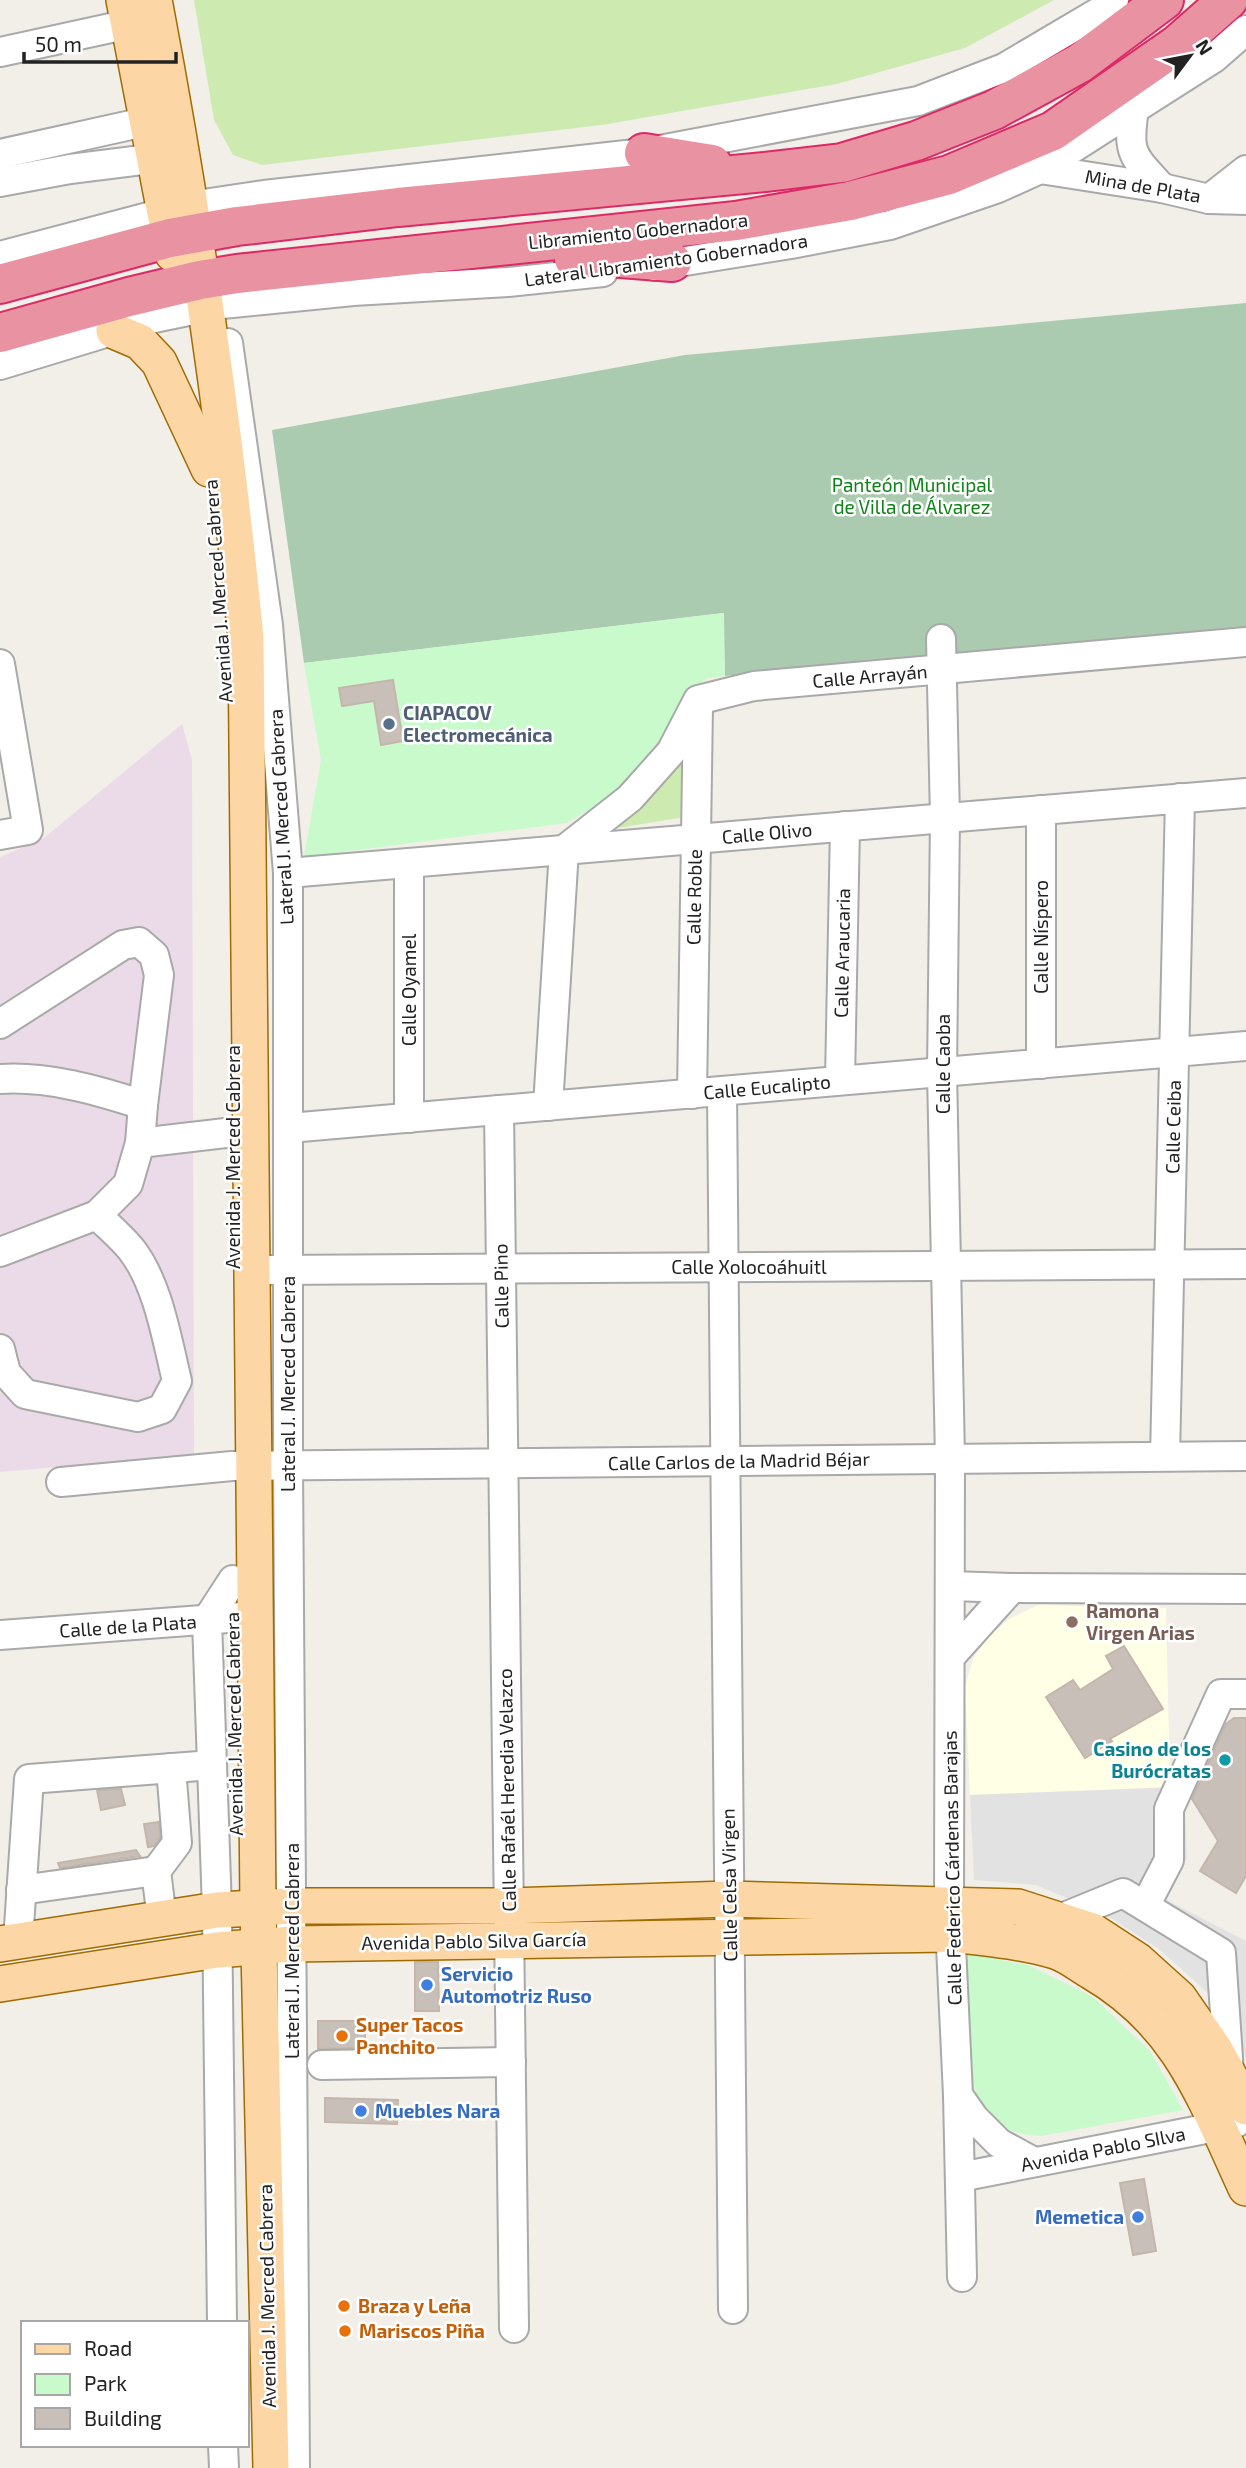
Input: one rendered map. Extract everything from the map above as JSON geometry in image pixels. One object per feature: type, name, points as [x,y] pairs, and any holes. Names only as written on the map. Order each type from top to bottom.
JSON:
[{"type":"highway","points":[[0,284],[180,223],[237,226],[398,206],[842,163],[916,141],[994,110],[1080,63],[1164,0]]},
{"type":"highway","name":"Libramiento Gobernadora","points":[[0,333],[197,298],[237,274],[736,221],[850,201],[949,175],[1053,131],[1178,44],[1228,0]]},
{"type":"highway","points":[[644,153],[765,172]]},
{"type":"highway","points":[[422,256],[486,264],[608,257],[672,262]]},
{"type":"main road","points":[[155,0],[162,118],[180,223],[197,298]]},
{"type":"main road","points":[[127,12],[162,118]]},
{"type":"main road","name":"Avenida J. Merced Cabrera","points":[[197,298],[246,638],[252,1270],[243,1465],[232,1618]]},
{"type":"main road","name":"Avenida J. Merced Cabrera","points":[[197,298],[219,448],[243,1465],[232,1618],[251,1908],[271,2468]]},
{"type":"main road","points":[[114,331],[140,342],[159,362],[219,448]]},
{"type":"main road","name":"Avenida Pablo Silva García","points":[[9,1942],[251,1908],[509,1906],[729,1899],[950,1919]]},
{"type":"main road","points":[[950,1919],[1018,1907],[1092,1931],[1138,1961],[1179,1998],[1215,2050],[1246,2107]]},
{"type":"main road","points":[[950,1919],[1009,1941],[1058,1952],[1113,1984],[1153,2018],[1176,2046],[1197,2083],[1232,2123],[1246,2188]]},
{"type":"main road","name":"Avenida Pablo Silva García","points":[[0,1984],[252,1947],[730,1937],[950,1919]]},
{"type":"main road","name":"Avenida J. Merced Cabrera","points":[[247,2321],[252,1947]]},
{"type":"main road","name":"Avenida J. Merced Cabrera","points":[[248,2373],[250,2468]]},
{"type":"street","points":[[0,256],[180,223],[264,195],[644,153],[918,101],[1004,68],[1104,9],[1114,0]]},
{"type":"street","points":[[0,52],[127,12]]},
{"type":"street","name":"Lateral Libramiento Gobernadora","points":[[0,365],[114,331],[197,298],[508,282],[640,268],[890,225],[998,188],[1040,169],[1214,58],[1246,30]]},
{"type":"street","points":[[1134,109],[1129,141],[1138,162],[1162,188]]},
{"type":"street","points":[[0,154],[162,118]]},
{"type":"street","points":[[0,182],[69,169],[169,157]]},
{"type":"street","name":"Mina de Plata","points":[[1040,169],[1162,188],[1209,199],[1246,200]]},
{"type":"street","points":[[1209,199],[1246,170]]},
{"type":"street","name":"Lateral J. Merced Cabrera","points":[[197,298],[233,378],[268,625],[288,873],[288,1465],[251,1908]]},
{"type":"street","points":[[233,378],[219,448],[253,506]]},
{"type":"street","name":"Calle Caoba","points":[[941,639],[945,818],[942,1072],[950,1458]]},
{"type":"street","name":"Calle Arrayán","points":[[698,700],[754,686],[1246,642]]},
{"type":"street","points":[[0,664],[28,830],[0,835]]},
{"type":"street","points":[[548,1106],[564,850],[630,798],[671,752],[698,700]]},
{"type":"street","name":"Calle Roble","points":[[692,1094],[698,700]]},
{"type":"street","name":"Calle Olivo","points":[[288,873],[1246,793]]},
{"type":"street","name":"Calle Ceiba","points":[[1165,1456],[1180,798]]},
{"type":"street","name":"Calle Níspero","points":[[1041,810],[1041,1064]]},
{"type":"street","name":"Calle Araucaria","points":[[840,1080],[845,827]]},
{"type":"street","name":"Calle Oyamel","points":[[409,863],[409,1118]]},
{"type":"street","points":[[0,1024],[123,945],[139,942],[154,955],[159,975],[142,1105],[140,1143],[128,1184],[97,1215],[0,1252]]},
{"type":"street","name":"Calle Eucalipto","points":[[289,1128],[1246,1046]]},
{"type":"street","points":[[0,1079],[24,1078],[101,1091],[142,1105]]},
{"type":"street","points":[[722,1091],[725,1461]]},
{"type":"street","name":"Calle Pino","points":[[499,1110],[503,1463]]},
{"type":"street","points":[[140,1143],[234,1132]]},
{"type":"street","points":[[0,1349],[6,1373],[25,1394],[138,1417],[162,1409],[177,1381],[163,1321],[132,1251],[97,1215]]},
{"type":"street","name":"Calle Xolocoáhuitl","points":[[252,1270],[1246,1264]]},
{"type":"street","name":"Calle Carlos de la Madrid Béjar","points":[[61,1482],[243,1465],[1246,1456]]},
{"type":"street","name":"Calle Federico Cárdenas Barajas","points":[[950,1458],[950,1919],[962,2277]]},
{"type":"street","name":"Calle Celsa Virgen","points":[[725,1461],[733,2309]]},
{"type":"street","name":"Calle Rafaél Heredia Velazco","points":[[503,1463],[514,2328]]},
{"type":"street","points":[[950,1586],[1246,1589]]},
{"type":"street","points":[[950,1657],[1012,1588]]},
{"type":"street","points":[[232,1618],[212,1765],[251,1908]]},
{"type":"street","name":"Calle de la Plata","points":[[0,1636],[232,1618]]},
{"type":"street","points":[[1145,1906],[1169,1860],[1169,1809],[1221,1694],[1246,1694]]},
{"type":"street","points":[[9,1942],[22,1890],[29,1779],[212,1765]]},
{"type":"street","points":[[162,1919],[156,1871],[177,1843],[171,1768]]},
{"type":"street","points":[[22,1890],[156,1871]]},
{"type":"street","points":[[1057,1920],[1123,1893],[1221,1953],[1229,2076]]},
{"type":"street","points":[[222,2321],[252,1947]]},
{"type":"street","name":"Lateral J. Merced Cabrera","points":[[252,1947],[295,2468]]},
{"type":"street","points":[[322,2065],[511,2062]]},
{"type":"street","points":[[958,2095],[974,2118],[999,2143],[1034,2162]]},
{"type":"street","name":"Avenida Pablo SIlva","points":[[960,2177],[1232,2123]]},
{"type":"street","points":[[223,2447],[224,2468]]},
{"type":"shaded area","points":[[182,724],[192,760],[194,1455],[0,1472],[0,857],[44,838]]},
{"type":"shaded area","points":[[1038,1605],[1166,1608],[1170,1787],[970,1795],[965,1687],[973,1659],[990,1635],[1011,1618]]},
{"type":"shaded area","points":[[1184,1787],[1187,1859],[1159,1896],[1246,1941],[1246,2060],[1208,1993],[1159,1949],[1103,1913],[1036,1885],[974,1880],[970,1795]]},
{"type":"green space","points":[[194,0],[1054,0],[965,48],[837,84],[602,125],[262,165],[233,155],[214,120]]},
{"type":"green space","name":"Panteón Municipal de Villa de Álvarez","points":[[1246,303],[1246,627],[725,676],[723,613],[304,663],[272,430],[685,355]]},
{"type":"green space","points":[[724,613],[725,676],[708,678],[686,694],[660,744],[618,792],[567,823],[304,857],[321,760],[304,663]]},
{"type":"green space","points":[[686,752],[685,817],[618,828]]},
{"type":"green space","points":[[964,1953],[1028,1965],[1093,1997],[1150,2051],[1183,2110],[1041,2136],[1003,2127],[986,2112],[971,2075]]},
{"type":"building","name":"CIAPACOV Electromecánica","points":[[393,680],[403,741],[381,745],[374,701],[342,706],[339,688]]},
{"type":"building","points":[[1124,1646],[1163,1709],[1110,1739],[1112,1741],[1085,1758],[1046,1697],[1073,1680],[1080,1690],[1113,1669],[1106,1656]]},
{"type":"building","name":"Casino de los Burócratas","points":[[1234,1718],[1246,1718],[1246,1876],[1236,1893],[1200,1871],[1218,1841],[1192,1799],[1226,1724]]},
{"type":"building","points":[[121,1789],[125,1805],[101,1810],[97,1790]]},
{"type":"building","points":[[159,1822],[160,1838],[154,1846],[148,1847],[144,1824]]},
{"type":"building","points":[[136,1850],[140,1856],[60,1868],[58,1863]]},
{"type":"building","name":"Servicio Automotriz Ruso","points":[[415,1962],[438,1962],[439,2011],[415,2011]]},
{"type":"building","name":"Super Tacos Panchito","points":[[318,2021],[365,2021],[365,2048],[318,2049]]},
{"type":"building","name":"Muebles Nara","points":[[325,2098],[398,2100],[397,2124],[325,2122]]},
{"type":"building","name":"Memetica","points":[[1144,2179],[1156,2251],[1133,2255],[1120,2183]]},
{"type":"place","name":"CIAPACOV Electromecánica","points":[[389,724]]},
{"type":"place","name":"Ramona Virgen Arias","points":[[1072,1622]]},
{"type":"place","name":"Casino de los Burócratas","points":[[1225,1760]]},
{"type":"place","name":"Servicio Automotriz Ruso","points":[[427,1985]]},
{"type":"place","name":"Super Tacos Panchito","points":[[342,2036]]},
{"type":"place","name":"Muebles Nara","points":[[361,2111]]},
{"type":"place","name":"Memetica","points":[[1138,2217]]},
{"type":"place","name":"Braza y Leña","points":[[344,2306]]},
{"type":"place","name":"Mariscos Piña","points":[[345,2331]]}]
